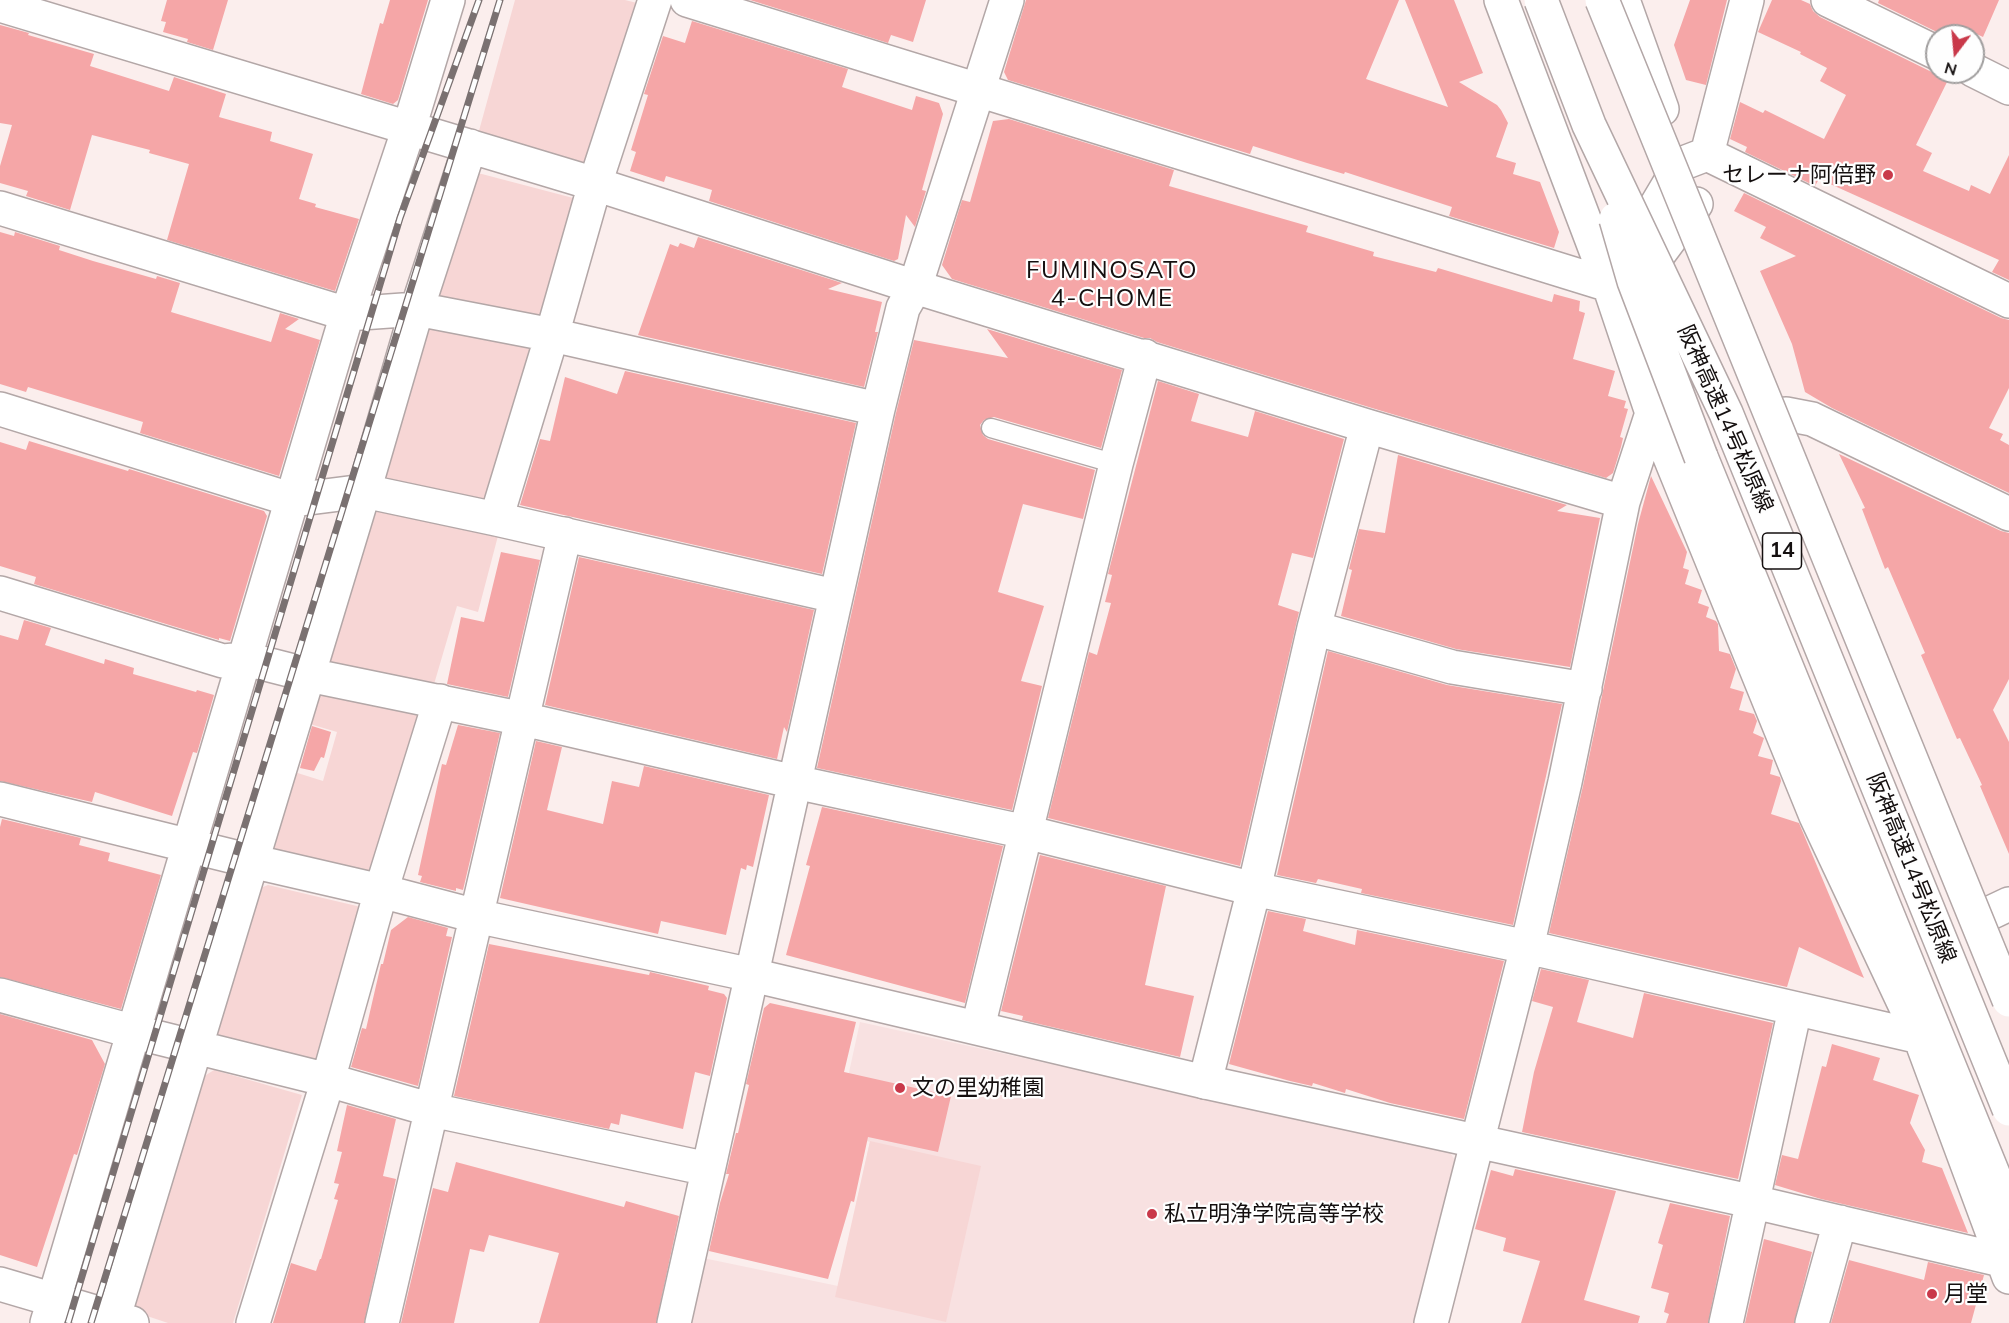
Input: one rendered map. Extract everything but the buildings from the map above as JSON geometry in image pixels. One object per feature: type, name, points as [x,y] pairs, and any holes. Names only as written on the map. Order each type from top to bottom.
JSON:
[{"type":"main road","points":[[51,1312],[347,314],[409,128],[448,0]]},
{"type":"main road","points":[[496,519],[595,184],[655,0]]},
{"type":"main road","points":[[687,0],[980,90],[1613,298]]},
{"type":"main road","points":[[674,1323],[835,596],[903,308],[915,287],[1007,0]]},
{"type":"main road","points":[[1501,0],[1613,298],[1652,413],[1816,816],[1920,1037],[2006,1265]]},
{"type":"main road","name":"阪神高速14号松原線","points":[[1541,0],[1589,125],[1726,413],[2009,1109]]},
{"type":"main road","name":"阪神高速14号松原線","points":[[1602,0],[2009,1000]]},
{"type":"main road","points":[[1623,0],[1694,159],[1696,204],[2000,909],[2009,963]]},
{"type":"main road","points":[[1613,298],[1694,159],[1747,0]]},
{"type":"main road","points":[[1828,0],[1925,47]]},
{"type":"main road","points":[[0,5],[595,184],[915,287],[1623,502]]},
{"type":"main road","points":[[1985,76],[2009,88]]},
{"type":"main road","points":[[1589,125],[1634,281],[1701,457],[2009,1213]]},
{"type":"main road","points":[[0,1284],[51,1312],[119,1321],[251,861],[309,675],[417,309],[470,146]]},
{"type":"main road","points":[[1694,159],[2009,301]]},
{"type":"main road","points":[[1613,298],[1696,204]]},
{"type":"main road","points":[[0,208],[347,314],[417,309],[552,335],[878,409]]},
{"type":"main road","points":[[978,1028],[1116,464],[1145,357]]},
{"type":"main road","points":[[0,409],[293,500],[364,491],[835,596]]},
{"type":"main road","points":[[1431,1323],[1527,947],[1586,689],[1623,502],[1652,413]]},
{"type":"main road","points":[[1786,414],[1812,419],[2009,514]]},
{"type":"main road","points":[[1205,1082],[1254,889],[1314,628],[1367,426]]},
{"type":"main road","points":[[382,1323],[565,534]]},
{"type":"main road","points":[[0,593],[223,661],[246,659],[309,675],[523,719],[795,782],[1026,832],[1254,889],[1527,947],[1920,1037]]},
{"type":"main road","points":[[1314,628],[1452,668],[1586,689]]},
{"type":"main road","points":[[254,1323],[328,1080],[381,891],[440,701]]},
{"type":"main road","points":[[0,799],[476,916],[752,975],[1205,1082],[1840,1222],[2006,1265]]},
{"type":"main road","points":[[0,995],[135,1032],[328,1080],[432,1110],[708,1169]]},
{"type":"main road","points":[[1726,1323],[1747,1201],[1795,1009]]},
{"type":"main road","points":[[1812,1323],[1840,1222]]},
{"type":"lane","points":[[991,428],[1116,464]]},
{"type":"shaded area","points":[[515,0],[625,0],[637,3],[583,173],[477,138]]},
{"type":"shaded area","points":[[478,173],[577,199],[537,324],[433,296]]},
{"type":"shaded area","points":[[428,323],[530,347],[485,505],[379,481]]},
{"type":"shaded area","points":[[383,505],[499,532],[478,612],[457,606],[432,691],[327,667],[366,511]]},
{"type":"shaded area","points":[[314,687],[425,709],[373,877],[266,848],[288,770],[323,781],[337,732],[303,722]]},
{"type":"shaded area","points":[[268,885],[361,907],[312,1071],[204,1045],[253,891]]},
{"type":"shaded area","name":"私立明浄学院高等学校","points":[[860,1022],[1450,1152],[1461,1171],[1422,1323],[688,1323],[703,1258],[838,1286],[870,1142],[836,1132]]},
{"type":"shaded area","points":[[214,1070],[302,1095],[233,1323],[168,1323],[129,1310],[195,1082]]},
{"type":"shaded area","points":[[870,1141],[981,1166],[946,1322],[835,1297]]},
{"type":"railway","points":[[68,1323],[400,218],[479,0]]},
{"type":"railway","points":[[91,1323],[500,0]]},
{"type":"place","name":"セレーナ阿倍野","points":[[1888,175]]},
{"type":"place","name":"文の里幼稚園","points":[[900,1088]]},
{"type":"place","name":"私立明浄学院高等学校","points":[[1152,1214]]},
{"type":"place","name":"月堂","points":[[1932,1294]]},
{"type":"district","name":"FUMINOSATO 4-CHOME","points":[[1112,285]]}]
